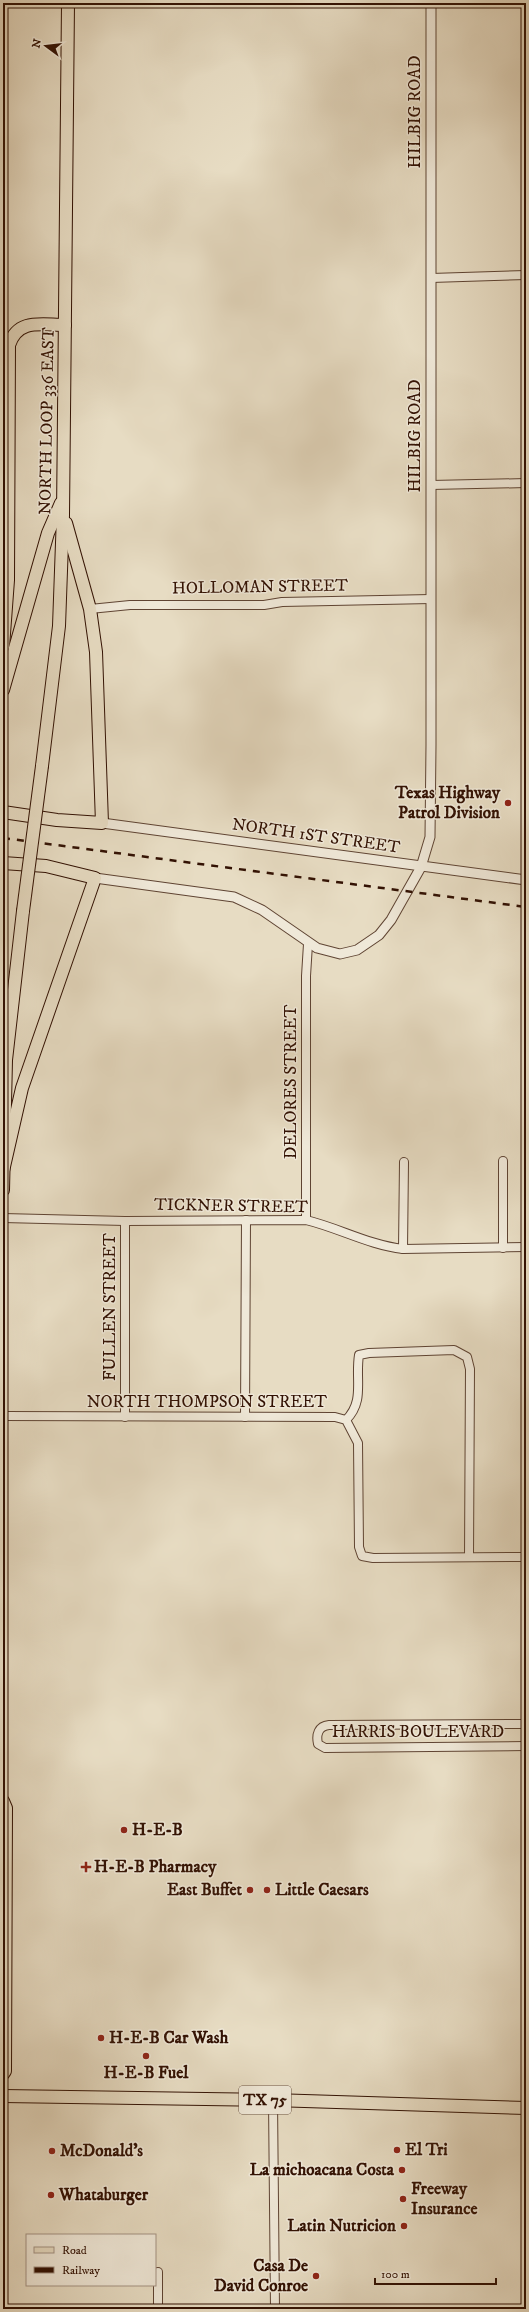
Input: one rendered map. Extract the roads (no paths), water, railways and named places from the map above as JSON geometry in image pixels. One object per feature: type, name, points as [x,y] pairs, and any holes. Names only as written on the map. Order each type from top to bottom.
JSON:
[{"type":"main road","name":"NORTH LOOP 336 EAST","points":[[3,1170],[6,1060],[59,626],[64,497],[68,3]]},
{"type":"main road","points":[[3,647],[8,580],[5,385],[8,353],[15,332],[26,325],[65,325]]},
{"type":"main road","points":[[3,690],[48,534],[64,497]]},
{"type":"main road","points":[[3,812],[57,820],[102,823],[96,652],[90,609],[63,515]]},
{"type":"main road","points":[[3,863],[46,866],[95,878],[22,1088],[3,1170],[3,1190]]},
{"type":"main road","points":[[3,1801],[6,1808],[4,1905],[5,2071],[3,2074]]},
{"type":"main road","name":"TX 75","points":[[3,2096],[273,2100],[526,2108]]},
{"type":"street","name":"HILBIG ROAD","points":[[95,878],[234,897],[262,910],[308,944],[340,954],[366,946],[380,935],[391,920],[421,867],[430,837],[431,3]]},
{"type":"street","points":[[431,278],[526,275]]},
{"type":"street","points":[[431,485],[526,483]]},
{"type":"street","name":"HOLLOMAN STREET","points":[[90,609],[130,605],[264,604],[282,602],[431,600]]},
{"type":"street","name":"NORTH 1ST STREET","points":[[102,823],[526,880]]},
{"type":"street","name":"DELORES STREET","points":[[306,1220],[306,976],[308,944]]},
{"type":"street","points":[[503,1161],[503,1248]]},
{"type":"street","points":[[403,1249],[404,1162]]},
{"type":"street","name":"TICKNER STREET","points":[[3,1218],[125,1221],[306,1220],[327,1225],[386,1247],[403,1249],[526,1247]]},
{"type":"street","points":[[245,1417],[246,1220]]},
{"type":"street","name":"FULLEN STREET","points":[[125,1221],[125,1417]]},
{"type":"street","points":[[346,1420],[355,1411],[358,1401],[357,1367],[359,1355],[369,1352],[454,1350],[467,1357],[470,1369],[469,1557]]},
{"type":"street","name":"NORTH THOMPSON STREET","points":[[3,1416],[335,1417],[346,1420],[358,1443],[360,1547],[362,1556],[373,1558],[526,1557]]},
{"type":"street","name":"HARRIS BOULEVARD","points":[[526,1724],[324,1725],[319,1730],[316,1738],[318,1744],[326,1748],[526,1746]]},
{"type":"street","points":[[273,2100],[275,2309]]},
{"type":"street","points":[[158,2272],[158,2309]]},
{"type":"railway","points":[[3,838],[526,907]]},
{"type":"place","name":"Texas Highway Patrol Division","points":[[508,803]]},
{"type":"place","name":"H-E-B","points":[[124,1830]]},
{"type":"place","name":"H-E-B Pharmacy","points":[[86,1867]]},
{"type":"place","name":"East Buffet","points":[[250,1890]]},
{"type":"place","name":"Little Caesars","points":[[267,1890]]},
{"type":"place","name":"H-E-B Car Wash","points":[[101,2038]]},
{"type":"place","name":"H-E-B Fuel","points":[[146,2056]]},
{"type":"place","name":"El Tri","points":[[397,2150]]},
{"type":"place","name":"McDonald's","points":[[52,2151]]},
{"type":"place","name":"La michoacana Costa","points":[[402,2170]]},
{"type":"place","name":"Whataburger","points":[[51,2195]]},
{"type":"place","name":"Freeway Insurance","points":[[403,2199]]},
{"type":"place","name":"Latin Nutricion","points":[[404,2226]]},
{"type":"place","name":"Casa De David Conroe","points":[[316,2276]]}]
